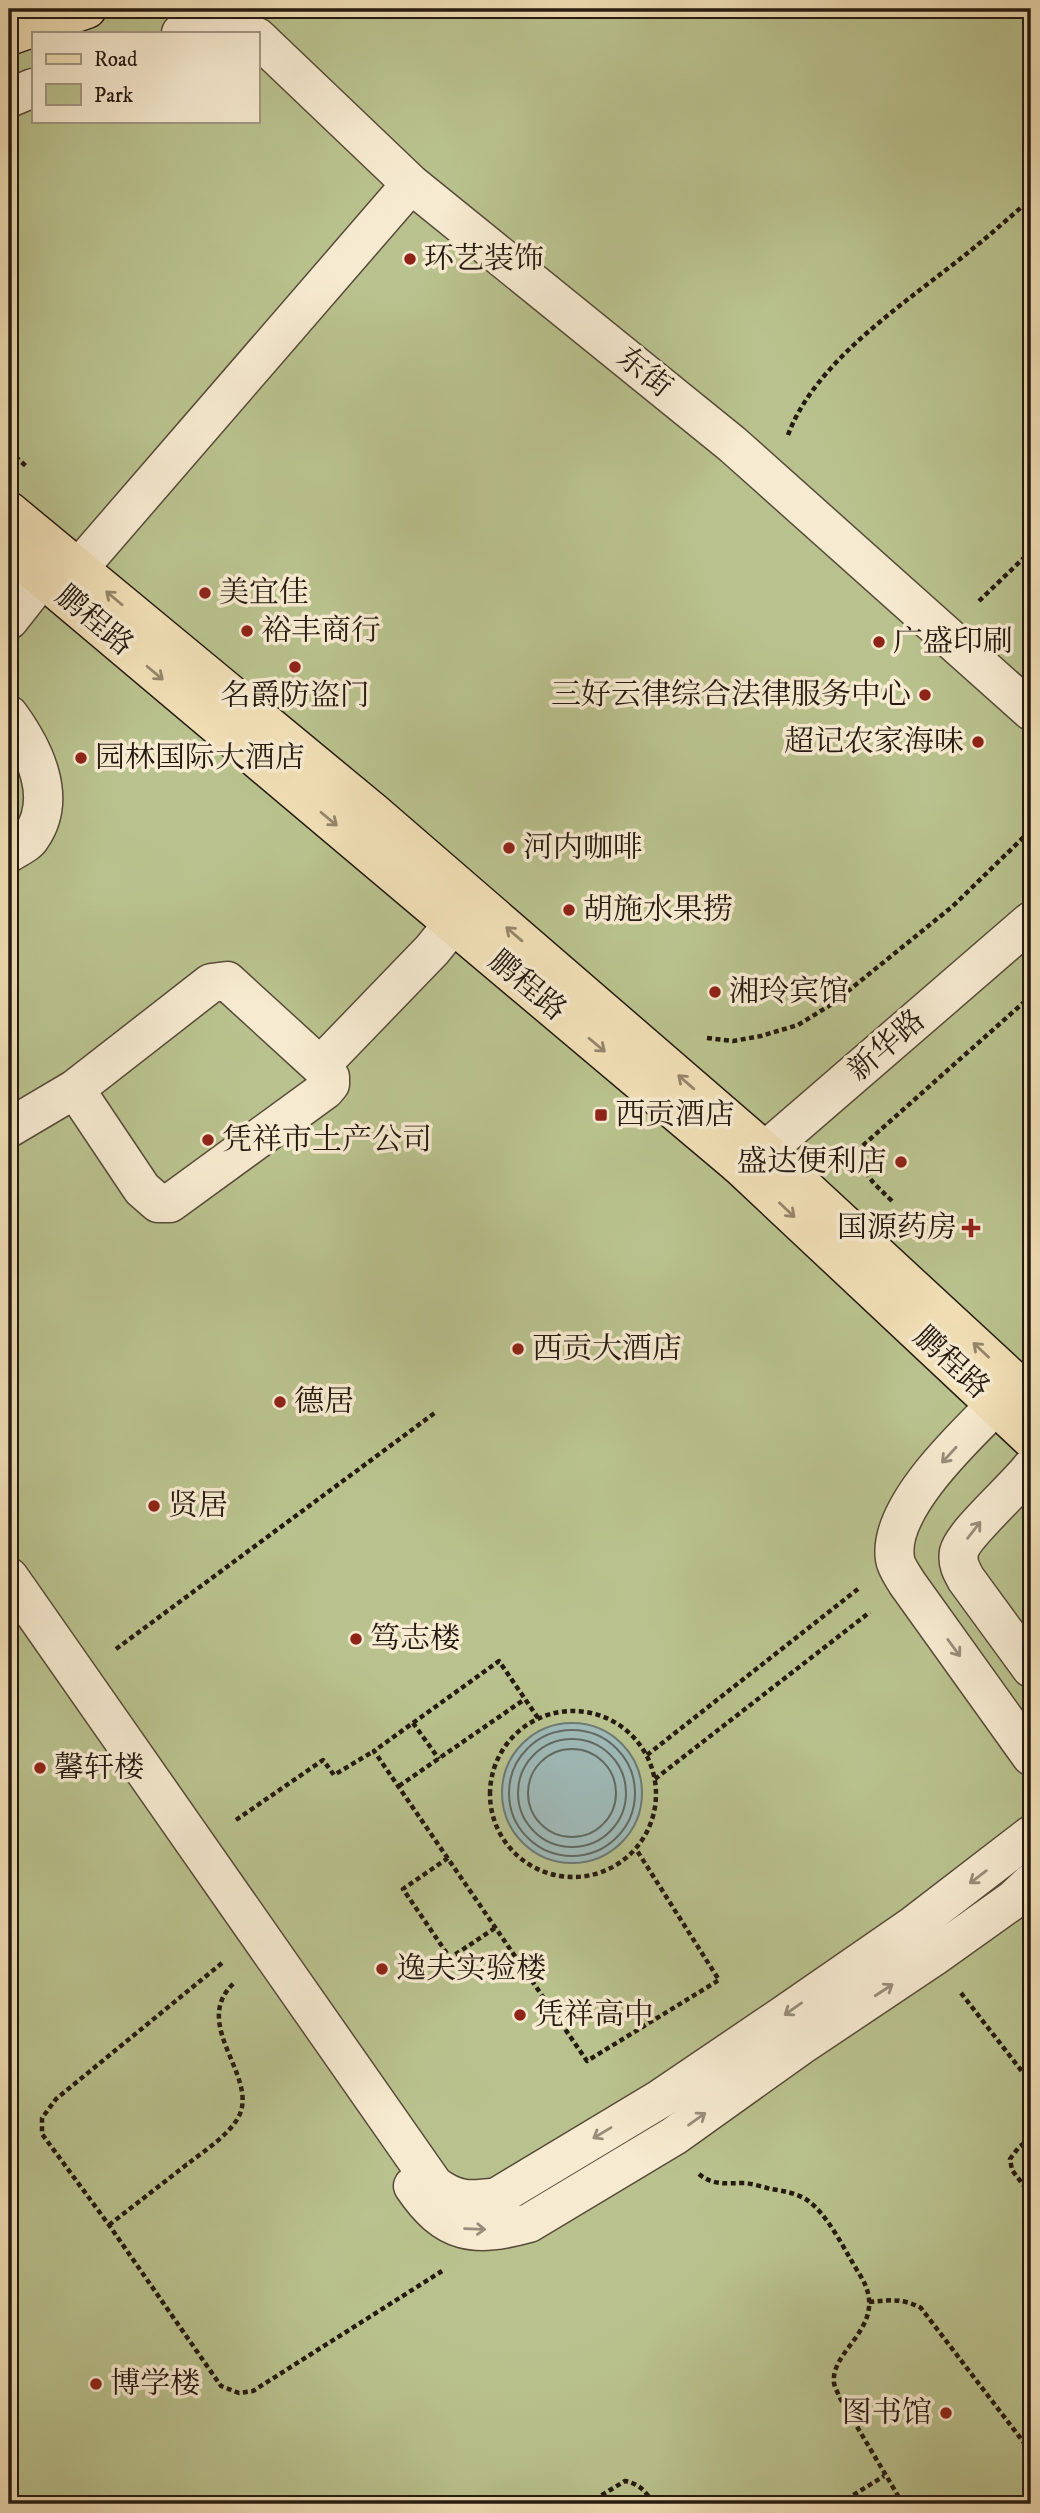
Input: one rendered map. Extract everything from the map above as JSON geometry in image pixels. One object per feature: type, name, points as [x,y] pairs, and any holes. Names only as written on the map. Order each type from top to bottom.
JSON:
[{"type":"main road","points":[[9,36],[87,9]]},
{"type":"main road","name":"鹏程路","points":[[9,511],[60,573],[453,924],[752,1158]]},
{"type":"main road","name":"鹏程路","points":[[9,551],[60,573],[373,812],[1014,1401],[1031,1439]]},
{"type":"street","points":[[186,32],[244,20]]},
{"type":"street","name":"东街","points":[[259,35],[411,184],[732,444],[1031,710]]},
{"type":"street","points":[[9,98],[32,88]]},
{"type":"street","points":[[9,620],[60,573],[411,184]]},
{"type":"street","points":[[9,715],[27,740],[39,768],[42,793],[41,816],[30,839],[9,853]]},
{"type":"street","name":"新华路","points":[[752,1158],[1031,921]]},
{"type":"street","points":[[320,1066],[432,950],[453,924]]},
{"type":"street","points":[[9,1128],[75,1088],[211,982],[227,981],[330,1077],[330,1084],[325,1090],[170,1203],[158,1203],[142,1189],[75,1088]]},
{"type":"street","points":[[1014,1401],[930,1475],[903,1515],[895,1544],[901,1572],[1031,1756]]},
{"type":"street","points":[[1031,1468],[981,1521],[959,1550],[958,1564],[1031,1668]]},
{"type":"street","points":[[9,1577],[434,2185],[450,2197],[472,2201],[497,2197],[660,2099],[914,1925],[1031,1835]]},
{"type":"street","points":[[9,1617],[254,1951],[419,2195],[438,2218],[457,2229],[506,2230],[529,2223],[674,2136],[800,2046],[933,1957],[1013,1900],[1031,1883]]},
{"type":"path","points":[[785,443],[795,416],[818,384],[851,348],[920,288],[1031,199]]},
{"type":"path","points":[[949,637],[972,613],[980,598],[1031,551]]},
{"type":"path","points":[[703,1038],[733,1041],[761,1036],[797,1025],[820,1011],[953,905],[1031,830]]},
{"type":"path","points":[[894,1203],[864,1173],[860,1163],[860,1148],[1031,996]]},
{"type":"path","points":[[79,1677],[436,1412]]},
{"type":"path","points":[[647,1755],[901,1572]]},
{"type":"path","points":[[655,1779],[901,1572]]},
{"type":"path","points":[[199,1846],[323,1760],[334,1775],[374,1751],[499,1661],[538,1718]]},
{"type":"path","points":[[399,1786],[525,1699]]},
{"type":"path","points":[[562,1711],[587,1712],[611,1720],[632,1735],[647,1755],[655,1779],[656,1804],[650,1828],[636,1849],[617,1864],[595,1874],[570,1877],[546,1873],[524,1862],[506,1844],[494,1824],[489,1799],[492,1775],[501,1752],[517,1732],[538,1718],[562,1711]]},
{"type":"path","points":[[413,1723],[439,1759]]},
{"type":"path","points":[[374,1751],[587,2061],[719,1980],[636,1849]]},
{"type":"path","points":[[448,1858],[403,1889],[450,1958],[495,1928]]},
{"type":"path","points":[[254,1951],[56,2099],[42,2118],[42,2134],[110,2225],[221,2386],[239,2393],[253,2391],[272,2380],[447,2267]]},
{"type":"path","points":[[110,2225],[211,2145],[237,2120],[243,2104],[240,2086],[220,2025],[221,1998],[254,1951]]},
{"type":"path","points":[[933,1957],[1031,2083]]},
{"type":"path","points":[[674,2136],[700,2175],[710,2182],[748,2183],[788,2192],[813,2205],[867,2286],[867,2318],[839,2363],[834,2381],[839,2398],[902,2504]]},
{"type":"path","points":[[1031,2138],[1019,2147],[1010,2159],[1012,2170],[1031,2195]]},
{"type":"path","points":[[869,2302],[894,2299],[908,2301],[921,2308],[1031,2452]]},
{"type":"path","points":[[839,2504],[884,2476]]},
{"type":"path","points":[[587,2504],[625,2481],[636,2483],[654,2504]]},
{"type":"green space","points":[[9,9],[1031,9],[1031,2504],[9,2504]]},
{"type":"water","points":[[572,1723],[599,1728],[622,1743],[637,1766],[642,1793],[637,1820],[622,1843],[599,1858],[572,1863],[545,1858],[522,1843],[507,1820],[502,1793],[507,1766],[522,1743],[545,1728]]},
{"type":"place","name":"环艺装饰","points":[[410,259]]},
{"type":"place","name":"美宜佳","points":[[205,593]]},
{"type":"place","name":"裕丰商行","points":[[247,631]]},
{"type":"place","name":"广盛印刷","points":[[879,642]]},
{"type":"place","name":"名爵防盗门","points":[[295,667]]},
{"type":"place","name":"三好云律综合法律服务中心","points":[[925,695]]},
{"type":"place","name":"超记农家海味","points":[[978,742]]},
{"type":"place","name":"园林国际大酒店","points":[[81,758]]},
{"type":"place","name":"河内咖啡","points":[[509,848]]},
{"type":"place","name":"胡施水果捞","points":[[569,910]]},
{"type":"place","name":"湘玲宾馆","points":[[715,992]]},
{"type":"place","name":"西贡酒店","points":[[601,1115]]},
{"type":"place","name":"凭祥市土产公司","points":[[208,1140]]},
{"type":"place","name":"盛达便利店","points":[[901,1162]]},
{"type":"place","name":"国源药房","points":[[971,1228]]},
{"type":"place","name":"西贡大酒店","points":[[518,1349]]},
{"type":"place","name":"德居","points":[[280,1402]]},
{"type":"place","name":"贤居","points":[[154,1506]]},
{"type":"place","name":"笃志楼","points":[[356,1639]]},
{"type":"place","name":"馨轩楼","points":[[40,1768]]},
{"type":"place","name":"逸夫实验楼","points":[[382,1969]]},
{"type":"place","name":"凭祥高中","points":[[520,2015]]},
{"type":"place","name":"博学楼","points":[[96,2384]]},
{"type":"place","name":"图书馆","points":[[946,2413]]}]
